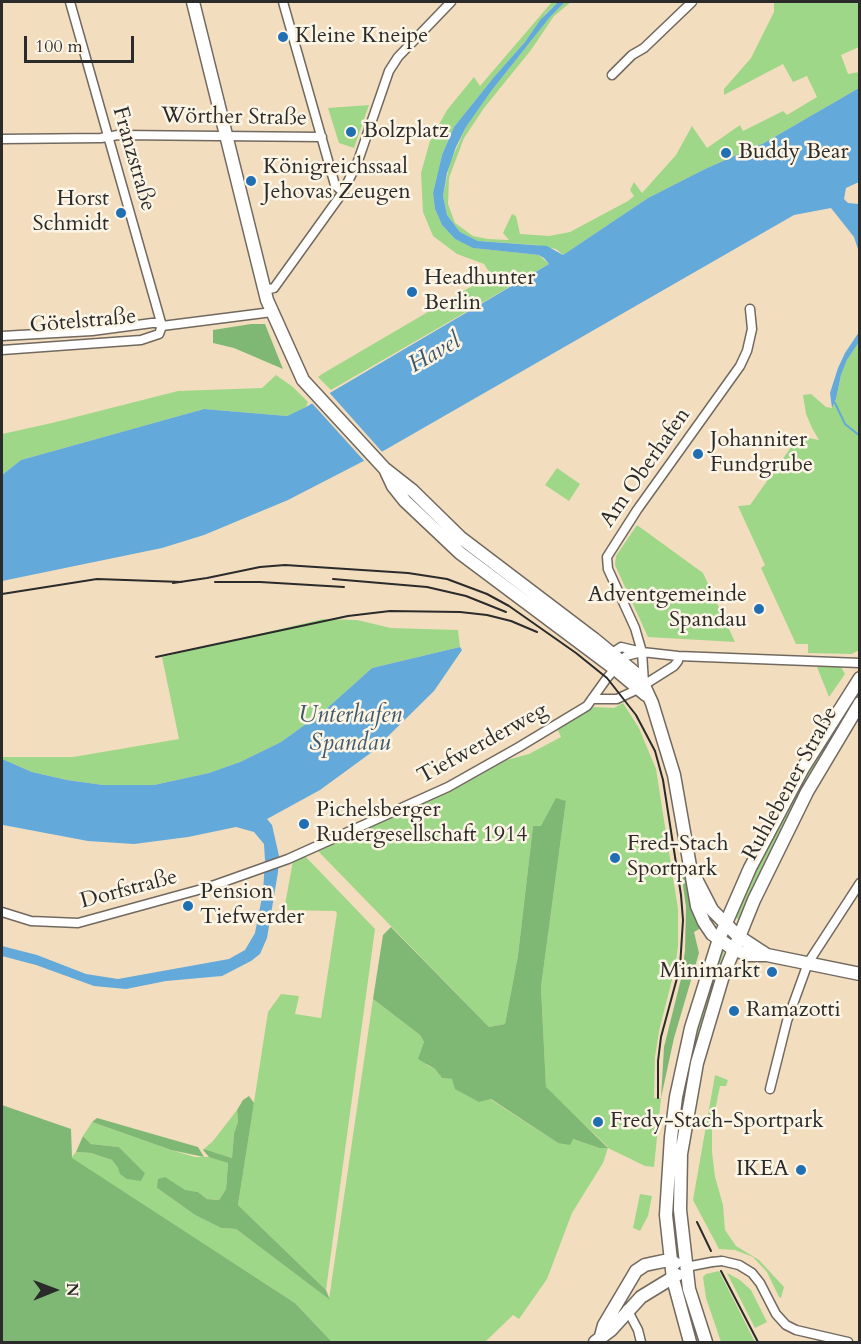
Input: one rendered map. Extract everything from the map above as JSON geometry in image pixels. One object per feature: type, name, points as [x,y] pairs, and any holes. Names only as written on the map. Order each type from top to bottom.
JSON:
[{"type":"street","name":"Franzstraße","points":[[70,2],[162,326]]},
{"type":"street","points":[[192,2],[265,290],[272,312],[299,373],[307,385],[385,469],[393,486],[405,501],[460,553],[616,661],[642,686],[652,703],[674,775],[693,887],[700,915],[708,930],[733,949],[748,955],[767,955],[860,974]]},
{"type":"street","points":[[283,2],[335,185],[343,192]]},
{"type":"street","points":[[265,290],[274,288],[343,192],[358,161],[389,71],[401,54],[452,2]]},
{"type":"street","points":[[612,75],[692,2]]},
{"type":"street","name":"Wörther Straße","points":[[2,139],[118,135],[322,137]]},
{"type":"street","name":"Am Oberhafen","points":[[642,652],[635,628],[608,569],[607,557],[637,510],[740,366],[747,351],[752,329],[750,309]]},
{"type":"street","name":"Götelstraße","points":[[2,336],[92,331],[152,323],[162,326],[272,312]]},
{"type":"street","name":"Götelstraße","points":[[2,350],[141,340],[159,334],[162,326]]},
{"type":"street","points":[[616,661],[621,646],[642,652],[678,656],[860,663]]},
{"type":"street","points":[[642,652],[642,686]]},
{"type":"street","name":"Tiefwerderweg","points":[[263,869],[448,787],[587,706],[616,661],[642,652]]},
{"type":"street","points":[[592,699],[617,699],[674,666],[678,662],[678,656]]},
{"type":"street","name":"Ruhlebener Straße","points":[[690,1342],[669,1260],[666,1196],[676,1097],[691,1028],[719,939],[750,868],[832,720],[860,678]]},
{"type":"street","name":"Ruhlebener Straße","points":[[706,1342],[689,1289],[680,1210],[680,1170],[684,1134],[705,1033],[738,936],[788,828],[827,756],[859,705]]},
{"type":"street","points":[[690,865],[712,909],[738,936],[767,955]]},
{"type":"street","name":"Dorfstraße","points":[[2,912],[31,921],[78,923],[195,891],[263,869]]},
{"type":"street","points":[[770,1089],[787,1021],[808,963],[860,883]]},
{"type":"street","points":[[598,1339],[636,1271],[645,1265],[669,1260],[686,1267]]},
{"type":"street","points":[[598,1339],[610,1330],[641,1297],[673,1279],[686,1267],[722,1261],[739,1265],[752,1273],[760,1283],[776,1314],[786,1325],[796,1330],[848,1342]]},
{"type":"street","points":[[618,1300],[628,1310],[641,1342]]},
{"type":"green space","points":[[552,2],[558,2],[546,13],[525,42],[454,127],[442,155],[433,193],[435,209],[442,225],[455,239],[474,248],[539,255],[549,264],[331,390],[318,377],[491,275],[484,264],[457,254],[433,236],[423,212],[421,173],[430,141],[447,110],[474,77],[480,86]]},
{"type":"green space","points":[[565,2],[571,2],[554,16],[464,138],[449,178],[448,204],[455,223],[473,236],[509,240],[503,233],[512,214],[516,216],[520,234],[549,236],[570,232],[628,201],[634,196],[630,190],[634,182],[642,193],[676,155],[692,126],[707,148],[740,125],[743,131],[783,111],[787,115],[817,97],[807,76],[793,82],[783,64],[724,95],[724,89],[751,58],[774,12],[774,2],[859,2],[859,47],[841,55],[848,74],[859,72],[859,88],[764,143],[648,198],[563,255],[556,249],[537,245],[478,241],[460,232],[447,215],[443,196],[450,163],[466,127],[492,90],[550,17]]},
{"type":"green space","points":[[369,105],[354,148],[339,143],[328,108]]},
{"type":"green space","points":[[265,324],[283,369],[234,348],[213,343],[213,330]]},
{"type":"green space","points":[[859,342],[859,650],[852,654],[808,653],[808,644],[796,644],[761,568],[765,565],[738,506],[750,505],[799,436],[819,440],[806,414],[803,395],[811,394],[826,407],[832,408],[847,360]]},
{"type":"green space","points":[[276,375],[308,402],[306,407],[287,416],[204,409],[21,460],[2,475],[2,434],[178,391],[262,388]]},
{"type":"green space","points":[[557,468],[580,484],[569,501],[545,485]]},
{"type":"green space","points":[[637,525],[703,573],[735,642],[648,637],[615,565],[616,556]]},
{"type":"green space","points":[[323,619],[357,620],[391,628],[458,630],[460,647],[372,668],[324,711],[281,742],[240,762],[209,773],[154,785],[103,785],[32,772],[2,759],[2,757],[73,757],[179,739],[162,657]]},
{"type":"green space","points":[[817,667],[841,667],[845,674],[829,697]]},
{"type":"green space","points":[[859,685],[859,697],[740,922],[736,917],[754,877],[756,867],[794,793]]},
{"type":"green space","points":[[623,703],[639,728],[656,769],[678,909],[678,946],[675,968],[655,1057],[654,1098],[661,1098],[654,1167],[645,1166],[608,1148],[603,1163],[572,1213],[547,1279],[519,1319],[513,1315],[485,1342],[332,1342],[295,1303],[71,1158],[76,1152],[91,1153],[112,1160],[118,1168],[145,1173],[119,1147],[91,1144],[83,1136],[92,1122],[171,1150],[195,1157],[212,1157],[228,1163],[226,1189],[219,1200],[207,1199],[198,1192],[157,1188],[195,1215],[221,1228],[236,1229],[329,1299],[373,999],[420,1035],[424,1042],[427,1065],[435,1069],[442,1078],[452,1079],[490,1099],[558,1143],[573,1139],[599,1148],[608,1147],[546,1088],[541,987],[566,801],[541,827],[533,826],[518,955],[505,1024],[489,1027],[318,851],[450,792],[507,760],[529,754],[561,737],[557,728],[594,707],[614,708]]},
{"type":"green space","points":[[556,798],[566,801],[541,987],[546,1087],[608,1148],[599,1148],[573,1139],[570,1145],[558,1143],[491,1099],[479,1102],[455,1089],[452,1079],[442,1078],[435,1069],[418,1059],[424,1042],[420,1035],[373,999],[383,935],[391,927],[489,1027],[505,1024],[518,955],[533,826],[541,826]]},
{"type":"green space","points":[[305,856],[375,929],[326,1290],[238,1205],[268,1012],[281,994],[299,996],[295,1014],[321,1018],[337,913],[335,911],[284,910],[293,861]]},
{"type":"green space","points":[[686,870],[692,908],[701,928],[694,932],[699,953],[674,1038],[661,1098],[664,1047],[681,979],[685,951],[686,907],[681,871]]},
{"type":"green space","points":[[720,950],[724,952],[702,1022],[691,1067],[679,1248],[675,1248],[671,1187],[672,1155],[688,1058]]},
{"type":"green space","points":[[715,1075],[728,1080],[726,1086],[720,1086],[712,1125],[715,1177],[723,1205],[725,1230],[736,1246],[759,1260],[784,1287],[781,1298],[767,1272],[753,1257],[735,1250],[719,1249],[693,1200]]},
{"type":"green space","points":[[249,1096],[254,1103],[238,1205],[326,1290],[330,1300],[236,1229],[221,1228],[195,1215],[157,1188],[158,1179],[165,1177],[185,1190],[198,1192],[207,1199],[219,1200],[226,1189],[228,1163],[209,1157],[203,1150],[232,1158],[234,1133],[238,1122],[237,1110],[243,1100]]},
{"type":"green space","points":[[2,1105],[71,1129],[72,1158],[295,1303],[332,1342],[2,1342]]},
{"type":"green space","points":[[237,1110],[238,1122],[234,1133],[232,1158],[204,1149],[213,1141]]},
{"type":"green space","points":[[97,1118],[198,1147],[204,1157],[171,1150],[92,1122]]},
{"type":"green space","points":[[83,1136],[91,1144],[119,1147],[145,1173],[141,1181],[127,1179],[120,1174],[112,1160],[91,1153],[76,1152]]},
{"type":"green space","points":[[640,1194],[652,1196],[648,1216],[640,1231],[633,1228]]},
{"type":"green space","points":[[719,1271],[755,1342],[721,1342],[706,1298],[703,1277]]},
{"type":"green space","points":[[727,1273],[740,1280],[751,1290],[767,1322],[755,1328]]},
{"type":"water","name":"Havel","points":[[558,2],[565,2],[550,17],[492,90],[466,127],[456,147],[447,173],[443,196],[447,215],[460,232],[478,241],[547,246],[563,255],[648,198],[764,143],[859,88],[859,182],[846,188],[844,199],[848,203],[859,204],[859,252],[854,237],[831,208],[794,215],[385,450],[288,500],[204,535],[162,548],[2,581],[2,475],[21,460],[204,409],[287,416],[549,264],[539,255],[473,248],[455,239],[442,225],[435,209],[433,193],[442,155],[454,127],[525,42],[541,19]]},
{"type":"water","points":[[859,332],[859,342],[847,360],[832,408],[830,393],[838,368]]},
{"type":"water","name":"Unterhafen Spandau","points":[[460,647],[462,650],[434,691],[372,752],[320,790],[267,819],[272,825],[279,856],[278,872],[267,938],[260,954],[251,961],[222,976],[166,981],[126,989],[94,986],[36,965],[2,956],[2,946],[37,955],[86,974],[118,979],[229,959],[245,950],[255,933],[263,892],[265,860],[264,844],[254,832],[236,827],[188,837],[134,844],[88,841],[3,825],[2,759],[32,772],[103,785],[154,785],[209,773],[240,762],[281,742],[324,711],[372,668]]},
{"type":"pier","points":[[327,390],[384,454],[367,464],[310,401]]},
{"type":"waterway","points":[[835,403],[845,424],[860,436]]},
{"type":"railway","points":[[173,583],[260,567],[285,565],[408,573],[447,579],[487,594],[509,606],[607,678],[636,715],[655,751],[663,780],[681,895],[683,920],[680,967],[661,1037],[658,1061],[658,1098]]},
{"type":"railway","points":[[2,594],[97,579],[182,582]]},
{"type":"railway","points":[[333,579],[427,587],[466,596],[506,612]]},
{"type":"railway","points":[[215,582],[344,587]]},
{"type":"railway","points":[[156,657],[348,616],[390,611],[460,612],[487,615],[511,621],[537,632]]},
{"type":"railway","points":[[697,1222],[711,1251]]},
{"type":"railway","points":[[721,1271],[758,1342]]},
{"type":"place","name":"Kleine Kneipe","points":[[283,37]]},
{"type":"place","name":"Bolzplatz","points":[[351,132]]},
{"type":"place","name":"Buddy Bear","points":[[726,153]]},
{"type":"place","name":"Königreichssaal Jehovas Zeugen","points":[[251,181]]},
{"type":"place","name":"Horst Schmidt","points":[[121,213]]},
{"type":"place","name":"Headhunter Berlin","points":[[412,292]]},
{"type":"place","name":"Johanniter Fundgrube","points":[[698,454]]},
{"type":"place","name":"Adventgemeinde Spandau","points":[[759,609]]},
{"type":"place","name":"Pichelsberger Rudergesellschaft 1914","points":[[304,824]]},
{"type":"place","name":"Fred-Stach Sportpark","points":[[615,858]]},
{"type":"place","name":"Pension Tiefwerder","points":[[188,906]]},
{"type":"place","name":"Minimarkt","points":[[772,972]]},
{"type":"place","name":"Ramazotti","points":[[734,1011]]},
{"type":"place","name":"Fredy-Stach-Sportpark","points":[[598,1122]]},
{"type":"place","name":"IKEA","points":[[801,1170]]}]
